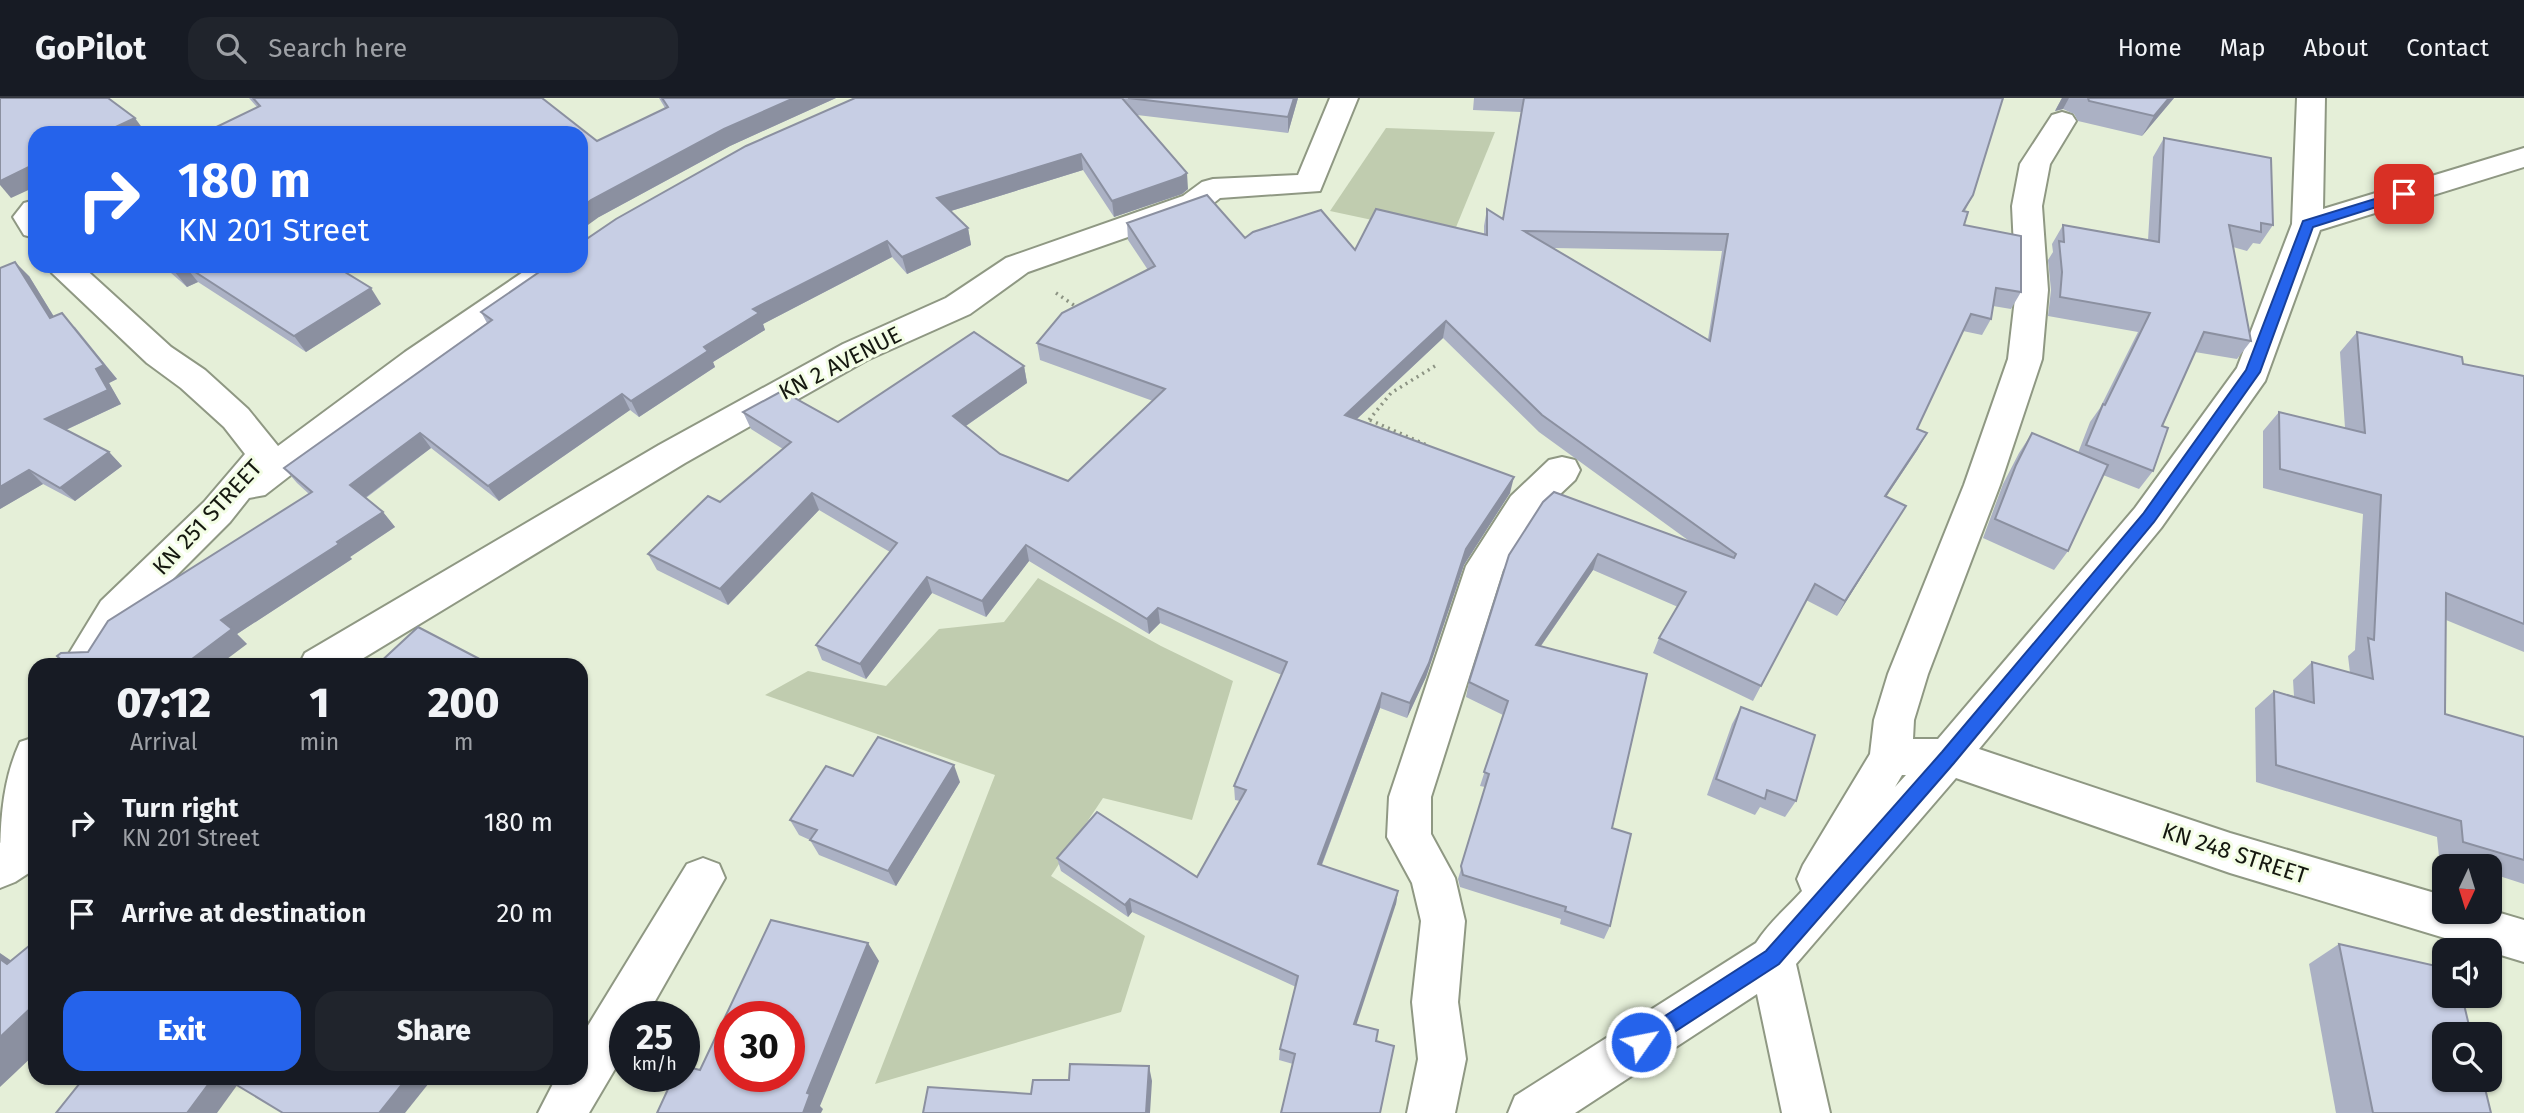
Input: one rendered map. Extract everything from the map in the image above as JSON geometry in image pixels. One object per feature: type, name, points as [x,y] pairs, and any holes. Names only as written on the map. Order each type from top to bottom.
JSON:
[{"type":"street","name":"KN 2 AVENUE","points":[[330,658],[672,454],[855,352],[958,306],[1017,265],[1194,203],[1213,189],[1309,184],[1345,98]]},
{"type":"street","points":[[1532,1113],[1772,958],[1948,757],[2148,518],[2253,372],[2307,224],[2311,98]]},
{"type":"street","points":[[1806,1113],[1772,958],[1890,757],[1894,720],[1908,674],[1983,485],[2025,359],[2032,290],[2027,206],[2035,164],[2062,121]]},
{"type":"street","points":[[2307,224],[2524,157]]},
{"type":"street","name":"KN 251 STREET","points":[[71,273],[159,355],[193,379],[236,418],[265,454],[217,512],[115,612],[86,658]]},
{"type":"street","points":[[217,512],[417,360],[544,273]]},
{"type":"street","points":[[1431,1113],[1442,1059],[1435,1002],[1443,921],[1433,878],[1409,838],[1410,797],[1485,566],[1524,506],[1562,470]]},
{"type":"street","name":"KN 248 STREET","points":[[1890,757],[1948,757],[2230,853],[2524,941]]},
{"type":"street","points":[[14,858],[28,789]]},
{"type":"street","points":[[588,1069],[703,877]]},
{"type":"street","points":[[562,1113],[579,1085]]},
{"type":"path","points":[[1017,265],[1086,316]]},
{"type":"path","points":[[1359,429],[1370,420],[1391,393],[1435,366]]},
{"type":"path","points":[[1370,420],[1433,448]]},
{"type":"green space","points":[[1386,128],[1495,132],[1452,237],[1330,211]]},
{"type":"green space","points":[[1038,578],[1161,646],[1233,681],[1192,820],[1103,798],[1051,876],[1145,936],[1121,1012],[875,1084],[995,775],[765,695],[808,671],[886,686],[939,629],[1004,622]]},
{"type":"building","points":[[0,98],[108,98],[135,118],[118,126],[28,126],[28,167],[0,181]]},
{"type":"building","points":[[253,98],[542,98],[578,126],[219,126],[260,106]]},
{"type":"building","points":[[662,98],[794,98],[724,129],[588,202],[588,134],[597,141],[668,107]]},
{"type":"building","points":[[855,98],[1122,98],[1187,173],[1112,201],[1081,154],[937,198],[968,228],[902,257],[887,241],[753,309],[759,313],[704,347],[708,351],[631,401],[622,394],[488,486],[420,433],[350,485],[383,512],[337,542],[339,544],[221,620],[232,629],[193,658],[57,656],[61,653],[88,652],[108,621],[312,492],[284,468],[492,320],[481,312],[538,273],[588,273],[588,238],[616,219],[746,146]]},
{"type":"building","points":[[1128,98],[1294,98],[1288,117]]},
{"type":"building","points":[[1524,98],[2003,98],[1973,195],[1963,211],[1968,212],[1964,225],[2021,236],[2021,292],[1996,288],[1991,319],[1971,314],[1917,429],[1927,433],[1885,496],[1906,506],[1845,601],[1815,584],[1761,686],[1659,638],[1686,592],[1598,554],[1536,645],[1647,674],[1612,828],[1631,834],[1610,926],[1565,911],[1566,907],[1463,875],[1461,866],[1489,774],[1484,772],[1508,701],[1469,682],[1509,555],[1543,502],[1554,492],[1734,558],[1736,554],[1542,415],[1446,321],[1345,415],[1514,477],[1466,549],[1429,663],[1410,703],[1382,693],[1318,864],[1398,891],[1354,1024],[1378,1030],[1376,1041],[1394,1046],[1380,1113],[1281,1113],[1295,1054],[1280,1049],[1298,976],[1130,899],[1125,905],[1057,858],[1097,812],[1197,877],[1246,790],[1234,786],[1287,662],[1158,608],[1147,619],[1026,545],[982,601],[927,577],[860,664],[816,645],[897,543],[812,493],[720,589],[648,554],[708,496],[720,502],[791,442],[743,412],[782,391],[838,422],[974,332],[1024,366],[953,416],[1000,454],[1068,481],[1165,389],[1037,343],[1062,313],[1155,266],[1127,223],[1207,195],[1245,238],[1253,232],[1321,210],[1355,250],[1376,209],[1487,235],[1487,209],[1503,219]],"holes":[[[1524,231],[1728,234],[1710,341]]]},
{"type":"building","points":[[2088,98],[2169,98],[2154,116],[2089,101]]},
{"type":"building","points":[[2164,138],[2271,158],[2273,225],[2261,223],[2261,232],[2229,225],[2251,341],[2204,332],[2162,426],[2168,428],[2153,471],[2086,445],[2103,404],[2105,405],[2150,313],[2060,297],[2062,272],[2059,241],[2064,242],[2063,225],[2159,242]]},
{"type":"building","points":[[15,262],[50,318],[62,313],[104,365],[96,369],[108,390],[45,419],[109,452],[60,488],[29,470],[0,487],[0,268]]},
{"type":"building","points":[[197,273],[346,273],[371,288],[294,336]]},
{"type":"building","points":[[2357,332],[2462,357],[2463,364],[2524,376],[2524,624],[2446,593],[2445,714],[2524,737],[2524,860],[2463,842],[2461,821],[2276,765],[2274,691],[2314,703],[2312,662],[2373,679],[2368,638],[2374,640],[2381,495],[2280,469],[2279,412],[2365,433]]},
{"type":"building","points":[[2032,433],[2108,465],[2068,551],[1995,519]]},
{"type":"building","points":[[418,627],[478,658],[385,658]]},
{"type":"building","points":[[1741,707],[1815,735],[1796,801],[1767,790],[1765,799],[1716,779]]},
{"type":"building","points":[[878,737],[954,765],[888,871],[810,840],[817,830],[790,820],[826,766],[853,776]]},
{"type":"building","points":[[771,920],[868,943],[807,1093],[810,1094],[803,1113],[657,1113],[667,1092],[700,1092],[700,1070],[714,1040],[714,1092],[805,1092],[805,1001],[733,1001]]},
{"type":"building","points":[[2339,944],[2432,965],[2432,1008],[2465,1008],[2468,1022],[2432,1022],[2432,1092],[2486,1092],[2491,1113],[2373,1113]]},
{"type":"building","points":[[28,947],[28,1011],[0,1037],[0,959],[7,964]]},
{"type":"building","points":[[1070,1064],[1149,1066],[1146,1113],[923,1113],[928,1087],[1031,1094],[1033,1080],[1069,1080]]},
{"type":"building","points":[[78,1085],[208,1085],[187,1113],[56,1113]]},
{"type":"building","points":[[237,1085],[401,1085],[379,1113],[283,1113]]},
{"type":"route","points":[[1641,1042],[1772,958],[1948,757],[2148,518],[2253,372],[2307,224],[2404,194]]}]
